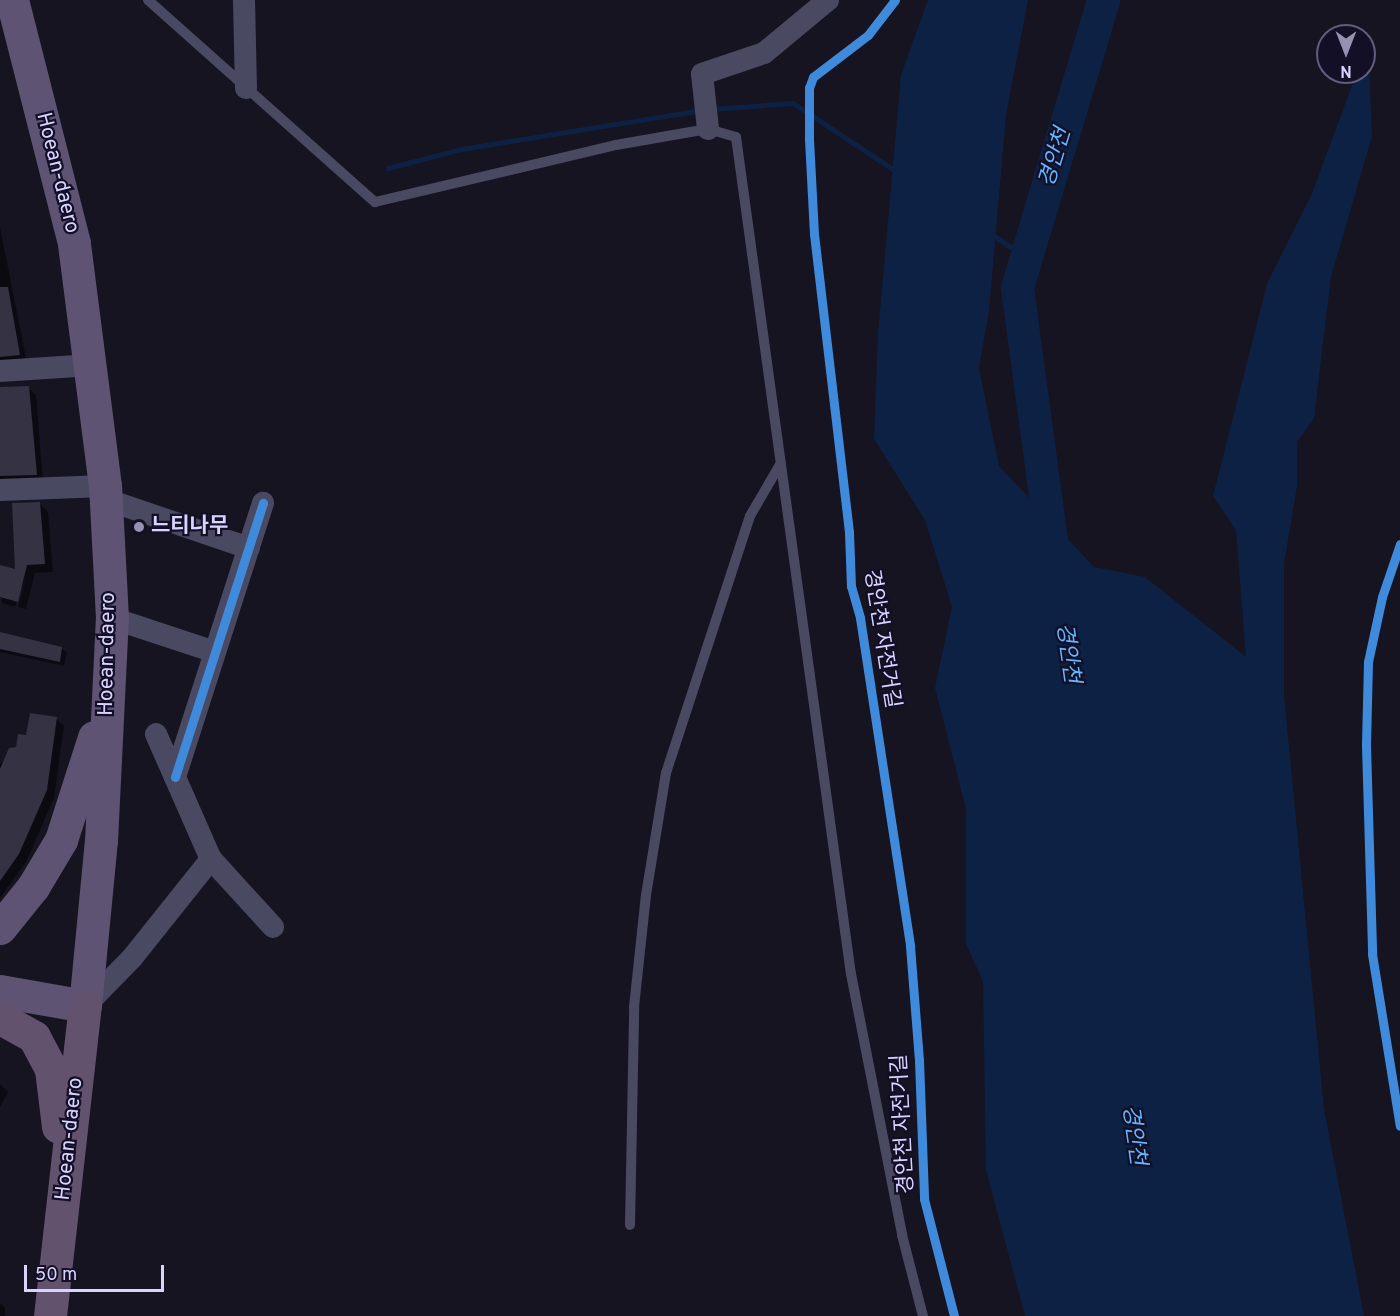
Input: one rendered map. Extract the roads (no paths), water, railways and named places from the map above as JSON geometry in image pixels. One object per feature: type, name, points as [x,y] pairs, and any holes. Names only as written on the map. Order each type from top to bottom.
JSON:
[{"type":"highway","name":"Hoean-daero","points":[[50,1316],[85,1006]]},
{"type":"highway","points":[[0,1018],[34,1037],[51,1069],[65,1176]]},
{"type":"main road","name":"Hoean-daero","points":[[12,0],[74,243],[92,365],[105,492],[112,618],[101,842],[85,1006]]},
{"type":"main road","points":[[0,928],[33,887],[61,840],[108,696]]},
{"type":"main road","points":[[0,991],[85,1006]]},
{"type":"street","points":[[244,0],[246,88]]},
{"type":"street","points":[[708,125],[702,74],[764,53],[828,0]]},
{"type":"street","points":[[0,371],[92,365]]},
{"type":"street","points":[[0,490],[105,492],[249,548]]},
{"type":"street","points":[[175,777],[263,503]]},
{"type":"street","points":[[112,618],[215,652]]},
{"type":"street","points":[[156,734],[211,859],[273,927]]},
{"type":"street","points":[[85,1006],[132,958],[211,859]]},
{"type":"lane","points":[[147,0],[375,202],[708,125],[736,137],[851,974],[902,1235],[923,1316]]},
{"type":"lane","points":[[630,1226],[634,1007],[646,895],[666,772],[750,516],[781,463]]},
{"type":"water","points":[[928,0],[1028,0],[1006,115],[989,311],[979,368],[999,466],[1094,567],[1145,577],[1246,657],[1236,530],[1213,496],[1267,284],[1311,196],[1353,84],[1370,84],[1372,136],[1331,277],[1314,418],[1297,442],[1297,486],[1284,564],[1284,695],[1324,1109],[1364,1316],[1025,1316],[986,1170],[983,981],[966,944],[966,809],[935,688],[952,607],[925,520],[874,439],[878,334],[901,75]]},
{"type":"waterway","name":"경안천","points":[[1054,562],[1017,287],[1103,0]]},
{"type":"waterway","points":[[711,109],[793,103],[897,172]]},
{"type":"waterway","points":[[388,168],[461,149],[702,110]]},
{"type":"waterway","points":[[990,233],[1024,256]]},
{"type":"place","name":"느티나무","points":[[139,527]]}]
